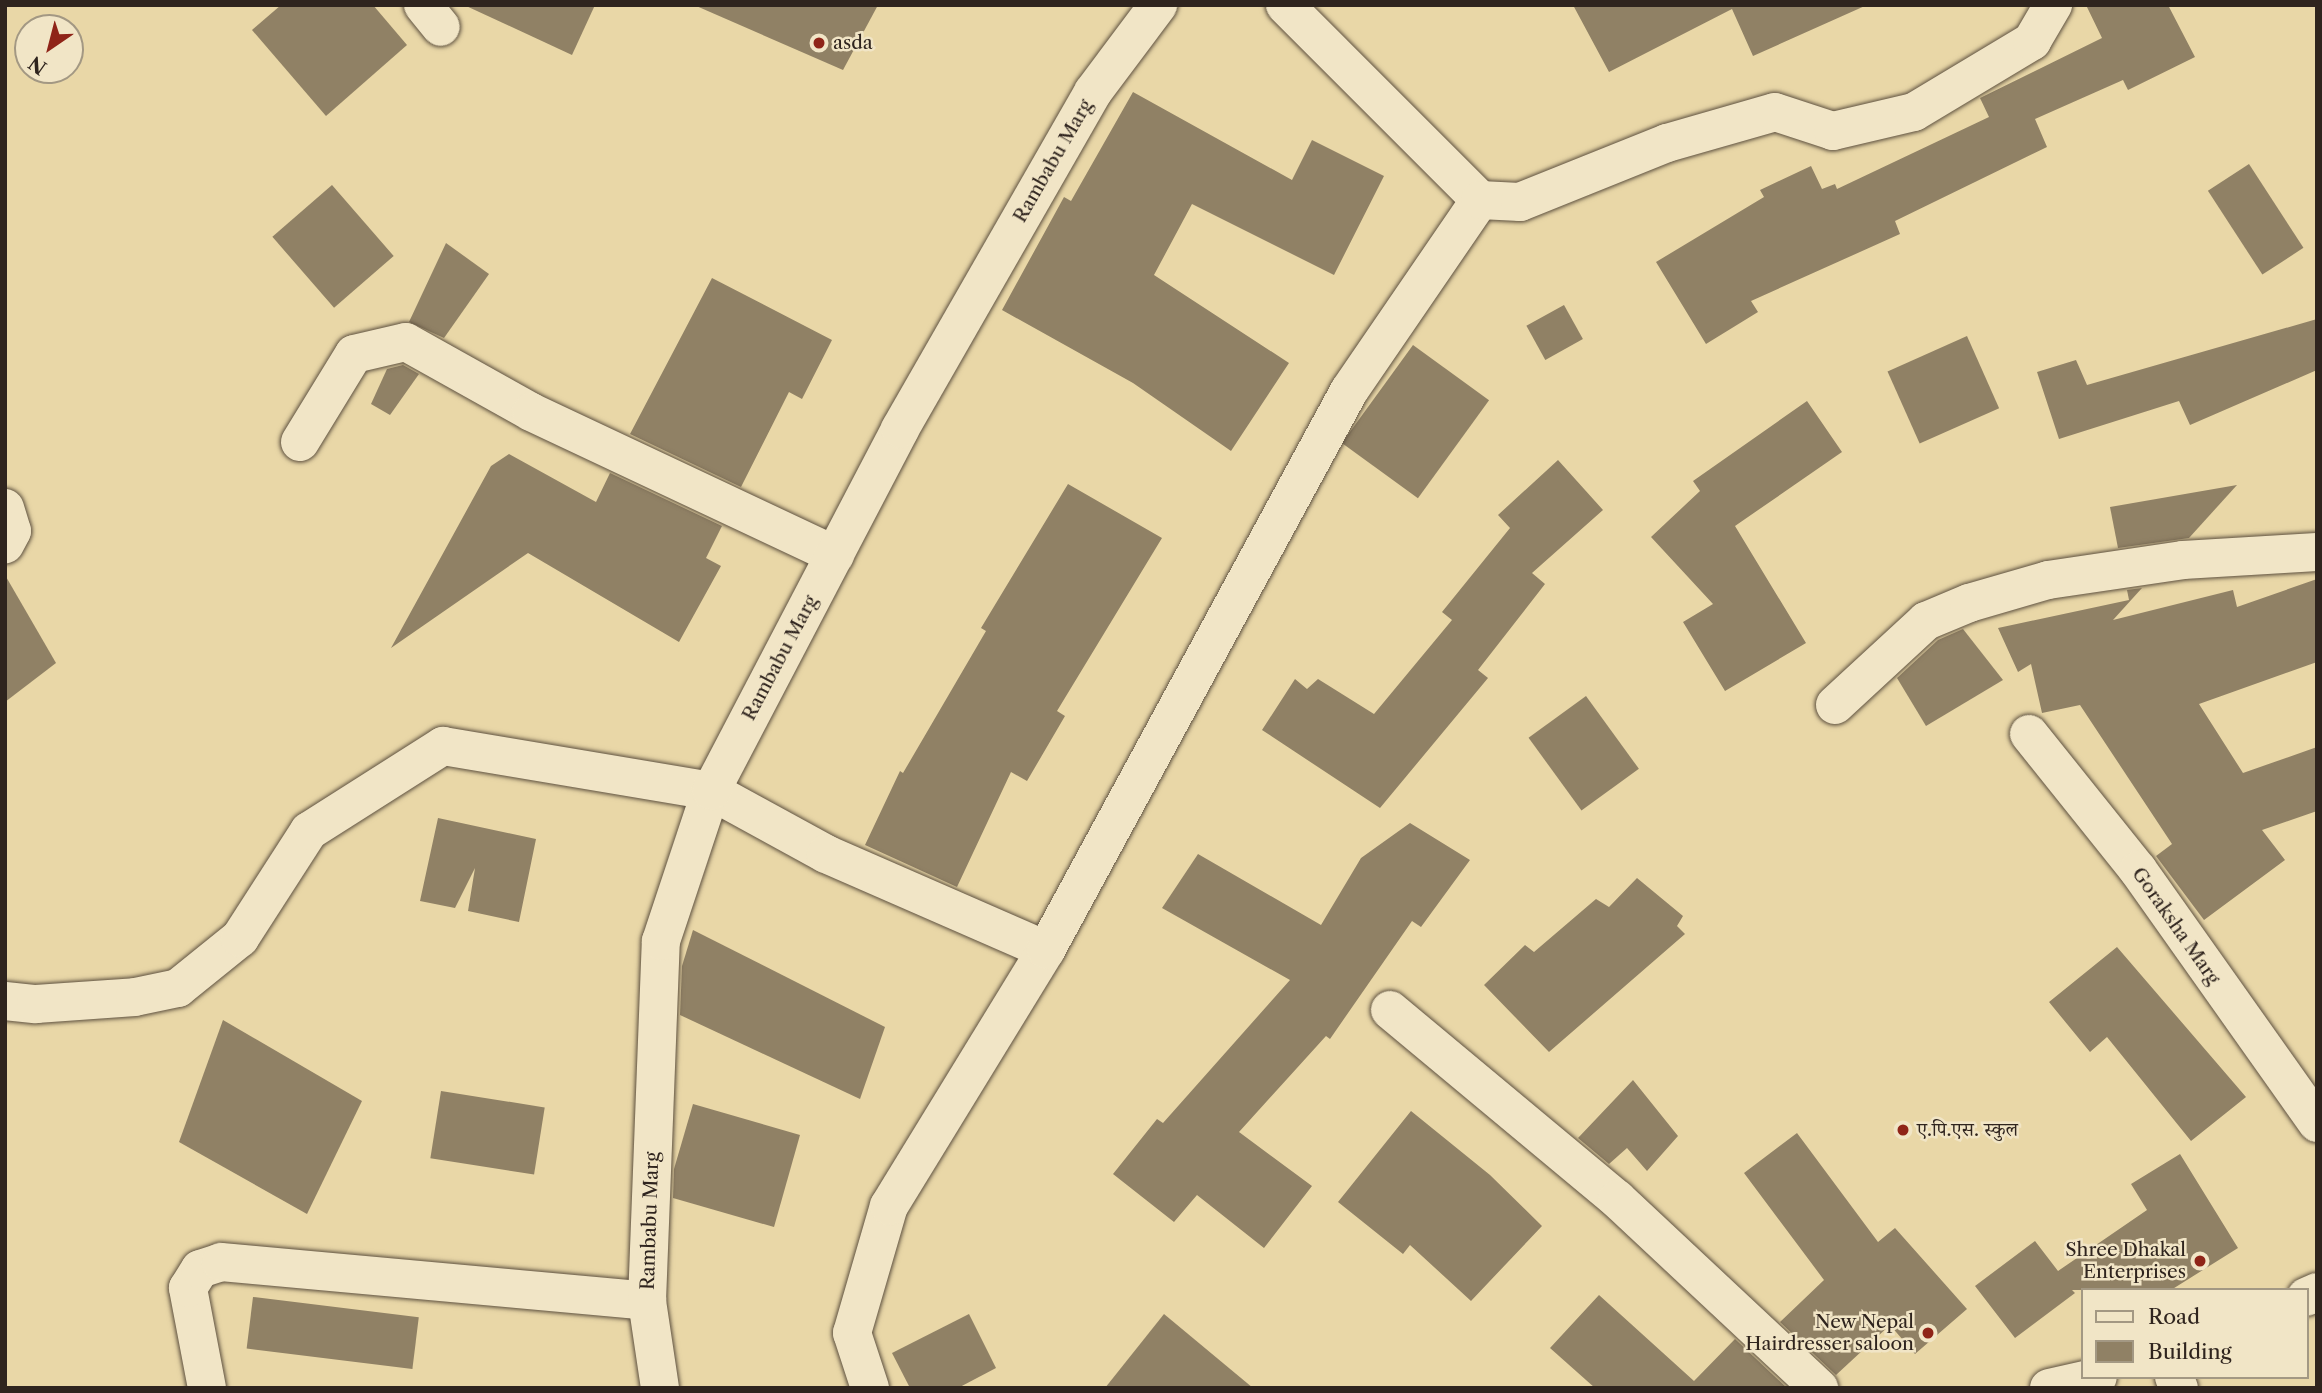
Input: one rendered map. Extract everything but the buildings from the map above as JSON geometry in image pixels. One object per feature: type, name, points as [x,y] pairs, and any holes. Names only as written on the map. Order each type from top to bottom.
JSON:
[{"type":"street","name":"Rambabu Marg","points":[[660,1388],[647,1301],[661,942],[711,792],[901,429],[1093,92],[1158,5]]},
{"type":"street","points":[[1285,5],[1480,200],[1520,202],[1667,143],[1774,112],[1833,131],[1914,113],[2032,41],[2053,5]]},
{"type":"street","points":[[870,1388],[852,1333],[889,1206],[1046,950],[1349,391],[1480,200]]},
{"type":"street","points":[[300,442],[354,354],[407,342],[531,412],[835,555]]},
{"type":"street","points":[[5,508],[12,531],[5,544]]},
{"type":"street","points":[[1835,705],[1926,621],[1969,603],[2048,580],[2183,560],[2317,552]]},
{"type":"street","name":"Goraksha Marg","points":[[2029,734],[2137,870],[2317,1123]]},
{"type":"street","points":[[5,1001],[36,1004],[135,997],[178,988],[240,938],[309,831],[443,746],[711,792],[826,854],[1046,950]]},
{"type":"street","points":[[1390,1010],[1617,1199],[1819,1388]]},
{"type":"street","points":[[207,1388],[188,1288],[200,1269],[222,1262],[647,1301]]},
{"type":"street","points":[[2049,1388],[2089,1379]]},
{"type":"place","name":"asda","points":[[819,43]]},
{"type":"place","name":"ए.पि.एस. स्कुल","points":[[1903,1130]]},
{"type":"place","name":"Shree Dhakal Enterprises","points":[[2200,1261]]},
{"type":"place","name":"New Nepal Hairdresser saloon","points":[[1928,1333]]}]
